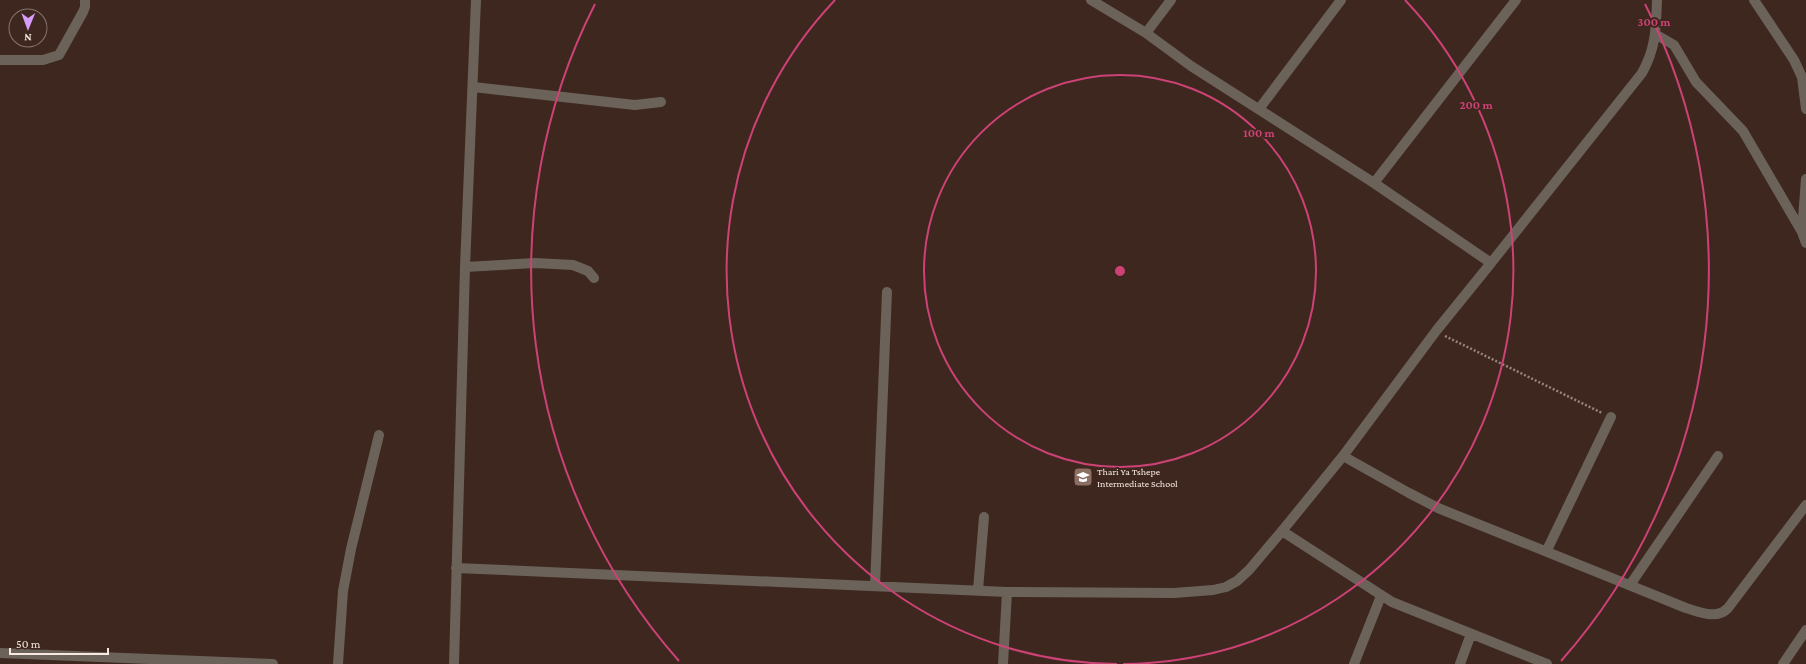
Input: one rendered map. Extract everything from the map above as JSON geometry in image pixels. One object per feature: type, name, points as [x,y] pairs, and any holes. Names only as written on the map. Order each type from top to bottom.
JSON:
[{"type":"street","points":[[0,60],[43,60],[59,55],[83,12],[85,0]]},
{"type":"street","points":[[454,664],[465,267],[476,0]]},
{"type":"street","points":[[1091,0],[1146,33],[1192,66],[1374,183],[1491,263]]},
{"type":"street","points":[[1146,33],[1171,0]]},
{"type":"street","points":[[1259,109],[1341,0]]},
{"type":"street","points":[[1374,183],[1516,0]]},
{"type":"street","points":[[456,568],[1007,592],[1174,593],[1213,590],[1226,587],[1237,581],[1249,570],[1343,456],[1436,331],[1642,73],[1653,50],[1657,0]]},
{"type":"street","points":[[1754,0],[1794,60],[1802,78],[1806,109]]},
{"type":"street","points":[[1655,34],[1674,45],[1696,82],[1743,131],[1802,232],[1806,243]]},
{"type":"street","points":[[473,87],[635,105],[661,102]]},
{"type":"street","points":[[1802,232],[1806,179]]},
{"type":"street","points":[[465,267],[535,263],[573,265],[588,271],[594,278]]},
{"type":"street","points":[[875,586],[887,292]]},
{"type":"street","points":[[1547,550],[1611,417]]},
{"type":"street","points":[[338,664],[343,591],[351,549],[379,435]]},
{"type":"street","points":[[1343,456],[1438,508],[1547,550],[1686,608],[1706,614],[1720,614],[1726,611],[1806,505]]},
{"type":"street","points":[[1630,585],[1718,456]]},
{"type":"street","points":[[978,590],[984,517]]},
{"type":"street","points":[[1282,531],[1381,596],[1410,610],[1547,664]]},
{"type":"street","points":[[1003,664],[1007,592]]},
{"type":"street","points":[[1354,664],[1381,596]]},
{"type":"street","points":[[1783,664],[1806,630]]},
{"type":"street","points":[[1460,664],[1471,634]]},
{"type":"street","points":[[0,653],[273,664]]},
{"type":"path","points":[[1436,331],[1611,417]]},
{"type":"place","name":"Thari Ya Tshepe Intermediate School","points":[[1083,477]]}]
